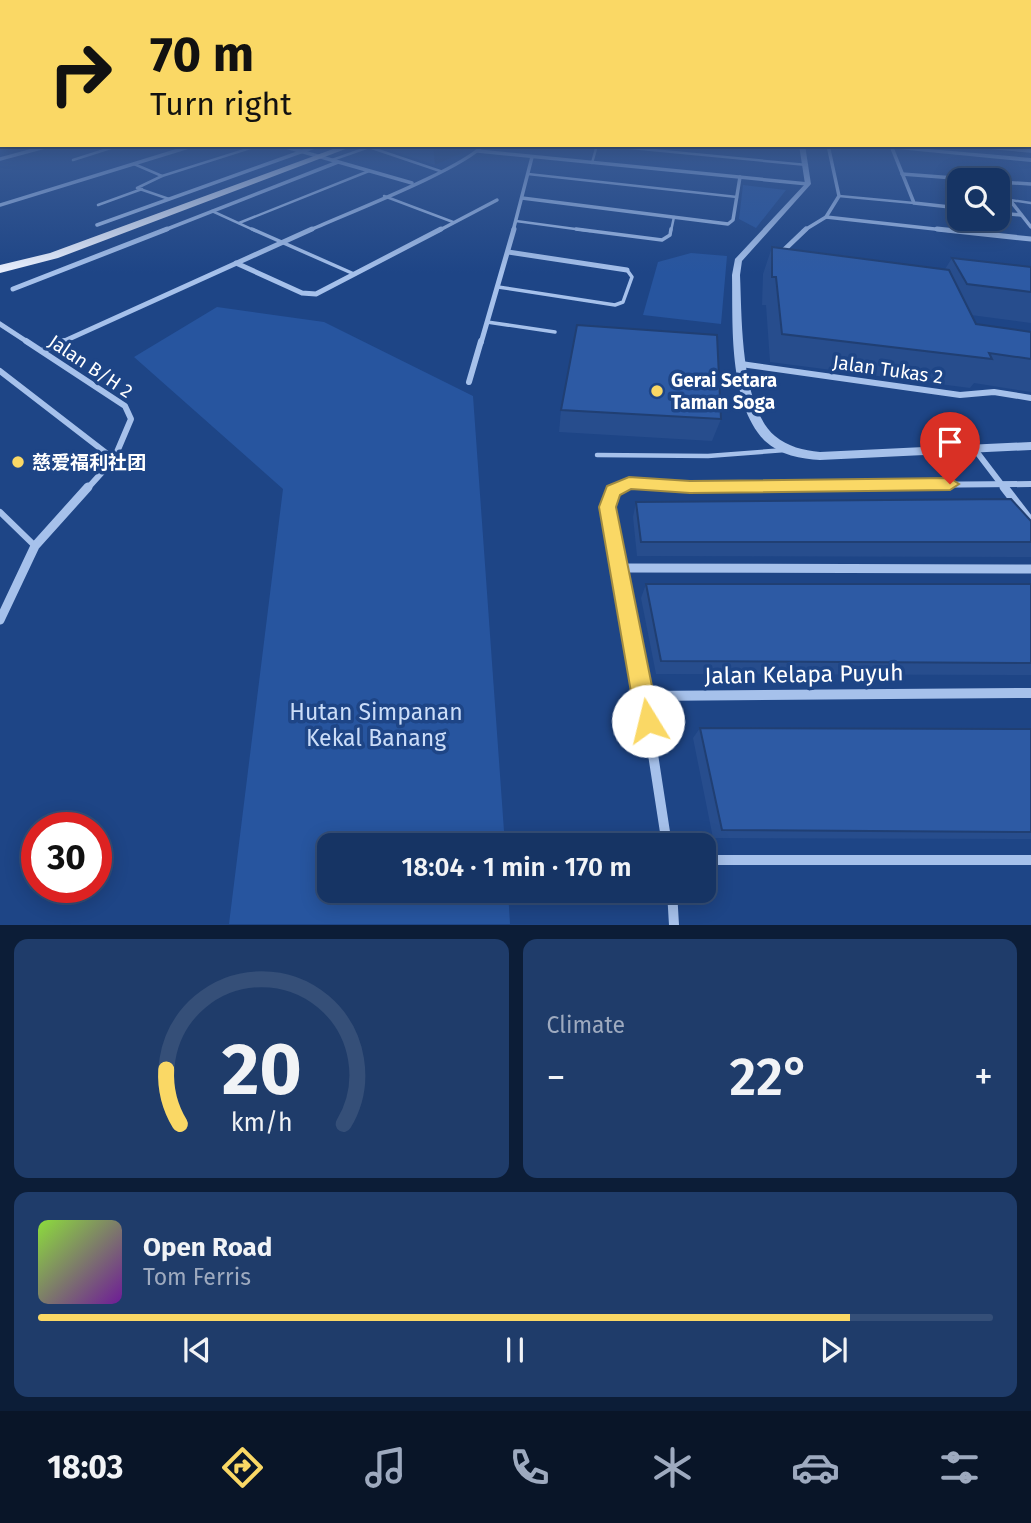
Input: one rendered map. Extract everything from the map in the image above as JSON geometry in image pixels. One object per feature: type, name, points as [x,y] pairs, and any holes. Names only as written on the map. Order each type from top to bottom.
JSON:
[{"type":"main road","points":[[0,269],[32,264],[243,186]]},
{"type":"street","points":[[0,205],[62,186]]},
{"type":"street","points":[[97,225],[205,186]]},
{"type":"street","points":[[13,289],[276,186]]},
{"type":"street","points":[[42,351],[405,186]]},
{"type":"street","points":[[469,382],[525,186]]},
{"type":"street","points":[[522,198],[728,224],[733,220],[739,186]]},
{"type":"street","points":[[806,186],[738,261],[741,364],[747,403],[767,434],[785,450],[840,456],[1031,446]]},
{"type":"street","points":[[795,258],[784,250],[804,230],[826,217],[839,197],[837,186]]},
{"type":"street","points":[[907,186],[915,203],[947,207]]},
{"type":"street","points":[[236,263],[312,295],[497,200]]},
{"type":"street","points":[[1010,201],[1030,225]]},
{"type":"street","points":[[1010,214],[1021,215]]},
{"type":"street","points":[[826,217],[1031,239]]},
{"type":"street","points":[[508,252],[626,270]]},
{"type":"street","name":"Jalan B/H 2","points":[[0,324],[130,412],[131,419],[114,458],[35,546],[0,620]]},
{"type":"street","name":"Jalan Tukas 2","points":[[741,364],[960,395],[994,392],[1031,398]]},
{"type":"street","points":[[0,371],[114,458]]},
{"type":"street","points":[[973,447],[1031,522]]},
{"type":"street","points":[[665,833],[644,696],[607,507],[613,491],[629,483],[690,487],[1031,484]]},
{"type":"street","points":[[621,568],[1031,569]]},
{"type":"street","name":"Jalan Kelapa Puyuh","points":[[644,696],[1031,692]]},
{"type":"street","points":[[716,860],[1031,860]]},
{"type":"street","points":[[672,903],[674,925]]},
{"type":"lane","points":[[141,186],[137,188],[169,199]]},
{"type":"lane","points":[[239,223],[331,186]]},
{"type":"lane","points":[[639,186],[737,197]]},
{"type":"lane","points":[[98,205],[142,189]]},
{"type":"lane","points":[[384,196],[453,222]]},
{"type":"lane","points":[[839,197],[915,203]]},
{"type":"lane","points":[[1010,201],[1031,202]]},
{"type":"lane","points":[[212,211],[354,274]]},
{"type":"lane","points":[[516,221],[662,240],[670,234],[674,217]]},
{"type":"lane","points":[[498,287],[615,305],[623,302],[632,276],[626,270]]},
{"type":"lane","points":[[487,322],[555,332]]},
{"type":"lane","points":[[597,455],[708,456],[785,450]]},
{"type":"lane","points":[[0,512],[35,546]]},
{"type":"green space","points":[[743,186],[786,190],[756,228],[739,219]]},
{"type":"green space","points":[[691,253],[727,256],[721,324],[643,315],[658,262]]},
{"type":"green space","name":"Hutan Simpanan Kekal Banang","points":[[217,307],[324,322],[473,396],[504,833],[317,833],[317,903],[509,903],[510,924],[229,924],[283,489],[134,357]]},
{"type":"building","points":[[772,247],[949,270],[976,324],[1031,332],[1031,359],[989,353],[992,359],[782,334],[776,277],[772,277]]},
{"type":"building","points":[[952,258],[1031,267],[1031,292],[967,284]]},
{"type":"building","points":[[577,325],[717,335],[721,419],[561,410]]},
{"type":"building","points":[[1011,499],[1031,521],[1031,542],[641,542],[636,502]]},
{"type":"building","points":[[646,584],[1031,584],[1031,663],[661,661]]},
{"type":"building","points":[[700,728],[1031,729],[1031,832],[722,830]]},
{"type":"place","name":"Gerai Setara Taman Soga","points":[[657,391]]},
{"type":"place","name":"慈爱福利社团","points":[[18,462]]},
{"type":"route","points":[[648,721],[621,568],[607,507],[613,491],[629,483],[690,487],[950,484]]}]
